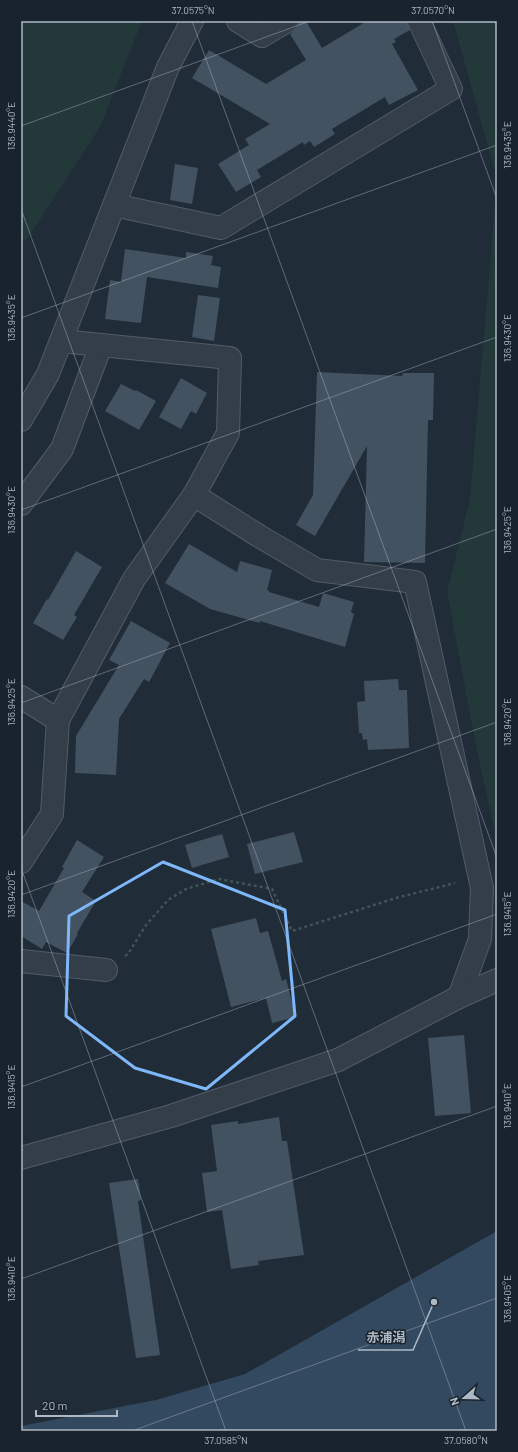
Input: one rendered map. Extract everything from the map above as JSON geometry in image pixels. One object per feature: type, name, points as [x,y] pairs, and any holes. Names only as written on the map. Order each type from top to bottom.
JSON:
[{"type":"street","points":[[21,420],[48,374],[168,67],[192,21]]},
{"type":"street","points":[[238,21],[262,36],[287,21]]},
{"type":"street","points":[[114,206],[221,228],[451,89],[419,21]]},
{"type":"street","points":[[21,862],[52,814],[58,720],[134,579],[194,495],[228,432],[230,358],[61,341]]},
{"type":"street","points":[[21,504],[62,449],[101,345]]},
{"type":"street","points":[[194,495],[317,570],[415,582],[482,888],[480,939],[459,997]]},
{"type":"street","points":[[21,697],[58,720]]},
{"type":"street","points":[[21,961],[106,970]]},
{"type":"street","points":[[21,1158],[171,1116],[338,1060],[459,997],[497,980]]},
{"type":"path","points":[[106,970],[128,954],[146,925],[168,900],[186,889],[219,879],[272,889],[292,931],[396,898],[479,877]]},
{"type":"highlighted area","points":[[163,862],[285,910],[295,1016],[206,1089],[135,1068],[66,1016],[69,916]]},
{"type":"green space","points":[[21,21],[142,21],[100,127],[26,241],[21,236]]},
{"type":"green space","points":[[453,21],[497,21],[497,179]]},
{"type":"green space","points":[[497,182],[497,841],[476,746],[447,592],[470,499]]},
{"type":"water","points":[[497,1231],[497,1431],[21,1431],[21,1426],[156,1400],[245,1374]]},
{"type":"building","points":[[299,21],[306,21],[322,48],[367,21],[407,21],[410,30],[394,39],[396,42],[392,44],[418,90],[389,105],[385,97],[332,129],[335,134],[314,147],[310,141],[304,145],[303,142],[257,170],[261,177],[236,192],[218,164],[249,145],[245,139],[270,124],[192,78],[209,50],[266,84],[306,60],[290,34],[298,27]]},
{"type":"building","points":[[175,164],[198,168],[192,204],[170,200]]},
{"type":"building","points":[[125,249],[186,258],[186,252],[213,256],[211,265],[221,267],[218,288],[147,277],[141,323],[105,319],[110,280],[121,282]]},
{"type":"building","points":[[198,295],[220,298],[214,341],[192,337]]},
{"type":"building","points":[[317,372],[402,376],[403,373],[434,373],[433,420],[428,420],[425,563],[364,562],[367,446],[315,536],[296,525],[313,495]]},
{"type":"building","points":[[181,378],[207,393],[196,414],[191,411],[181,429],[159,417]]},
{"type":"building","points":[[121,384],[156,401],[139,430],[105,411]]},
{"type":"building","points":[[189,544],[237,572],[240,561],[272,570],[267,590],[269,592],[319,607],[323,593],[354,602],[351,612],[354,614],[345,647],[260,621],[260,623],[210,609],[165,583]]},
{"type":"building","points":[[76,551],[102,567],[74,615],[77,617],[63,640],[33,623]]},
{"type":"building","points":[[131,621],[170,643],[149,682],[144,679],[119,719],[116,775],[75,773],[76,736],[119,665],[109,660]]},
{"type":"building","points":[[398,679],[399,690],[407,690],[409,748],[368,750],[367,739],[363,740],[362,733],[359,733],[357,702],[365,701],[364,681]]},
{"type":"building","points":[[294,832],[303,862],[255,874],[247,844]]},
{"type":"building","points":[[222,834],[229,857],[192,868],[185,845]]},
{"type":"building","points":[[77,840],[104,857],[82,892],[96,901],[67,953],[46,942],[42,949],[21,936],[21,901],[39,911],[64,868],[62,867]]},
{"type":"building","points":[[256,918],[260,933],[268,931],[282,981],[286,979],[296,1017],[272,1023],[266,998],[231,1007],[211,929]]},
{"type":"building","points":[[464,1035],[471,1113],[435,1116],[428,1038]]},
{"type":"building","points":[[279,1117],[282,1141],[287,1141],[304,1255],[258,1261],[259,1265],[231,1269],[222,1210],[207,1212],[202,1173],[217,1171],[211,1125],[238,1121],[238,1124]]},
{"type":"building","points":[[138,1179],[141,1200],[138,1201],[160,1355],[136,1358],[109,1183]]},
{"type":"place","name":"赤浦潟","points":[[434,1302]]}]
